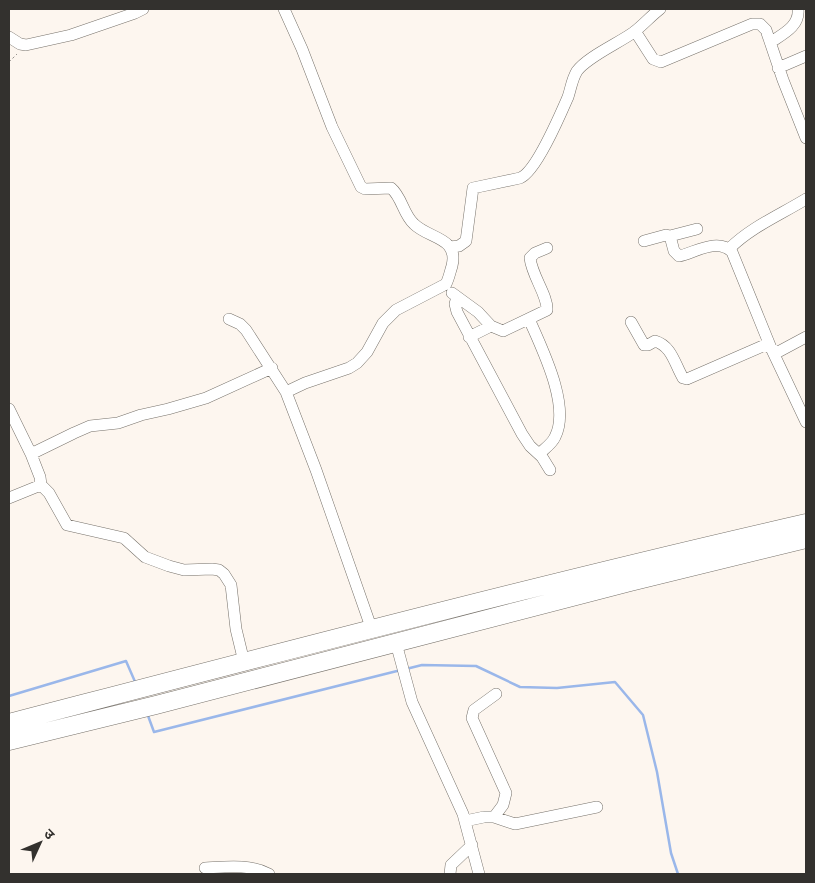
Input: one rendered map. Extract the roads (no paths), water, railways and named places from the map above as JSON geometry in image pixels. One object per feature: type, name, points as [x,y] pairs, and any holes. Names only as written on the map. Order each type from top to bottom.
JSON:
[{"type":"highway","points":[[9,723],[244,662],[806,523]]},
{"type":"highway","points":[[9,741],[396,644],[630,582],[806,539]]},
{"type":"street","points":[[9,37],[25,45],[71,35],[143,9]]},
{"type":"street","points":[[284,9],[302,49],[332,127],[361,187],[365,189],[391,188],[414,225],[446,243],[453,253],[448,280],[442,286],[396,310],[383,323],[367,352],[357,363],[349,368],[305,383],[286,392]]},
{"type":"street","points":[[450,247],[459,246],[466,241],[473,188],[523,178],[539,156],[563,110],[577,72],[588,62],[635,31],[660,9]]},
{"type":"street","points":[[770,42],[794,25],[798,9]]},
{"type":"street","points":[[635,31],[653,59],[661,62],[752,24],[760,24],[766,30],[778,68],[806,138]]},
{"type":"street","points":[[778,68],[806,56]]},
{"type":"street","points":[[729,249],[741,236],[806,199]]},
{"type":"street","points":[[644,241],[697,230]]},
{"type":"street","points":[[670,236],[674,251],[678,256],[716,246],[729,249],[732,252],[771,348],[806,422]]},
{"type":"street","points":[[442,286],[478,312],[491,326],[503,331],[547,310],[547,303],[537,282],[530,258],[535,253],[548,248]]},
{"type":"street","points":[[457,297],[455,304],[457,312],[470,338],[522,434],[550,470]]},
{"type":"street","points":[[229,319],[240,324],[246,330],[286,392],[316,470],[372,630]]},
{"type":"street","points":[[529,319],[553,376],[559,416],[554,440],[539,454]]},
{"type":"street","points":[[631,322],[645,346],[657,342],[671,354],[685,379],[765,345],[778,352],[806,337]]},
{"type":"street","points":[[470,338],[491,326]]},
{"type":"street","points":[[31,454],[90,426],[118,423],[141,414],[206,398],[272,368]]},
{"type":"street","points":[[9,410],[31,454],[40,477],[41,485],[49,493],[67,525],[124,538],[145,557],[169,566],[184,570],[219,570],[224,574],[230,585],[236,629],[244,662]]},
{"type":"street","points":[[9,498],[41,485]]},
{"type":"street","points":[[396,644],[412,702],[444,770],[465,821],[479,874]]},
{"type":"street","points":[[494,817],[503,804],[506,793],[472,718],[474,710],[496,694]]},
{"type":"street","points":[[465,821],[484,816],[494,817],[515,824],[597,807]]},
{"type":"street","points":[[450,874],[451,865],[472,845]]},
{"type":"street","points":[[205,868],[235,867],[269,874]]},
{"type":"waterway","points":[[9,696],[126,661],[136,684]]},
{"type":"waterway","points":[[406,669],[422,665],[476,666],[520,687],[557,688],[615,682],[643,715],[657,772],[671,853],[678,874]]},
{"type":"waterway","points":[[147,713],[154,732],[401,670]]}]
